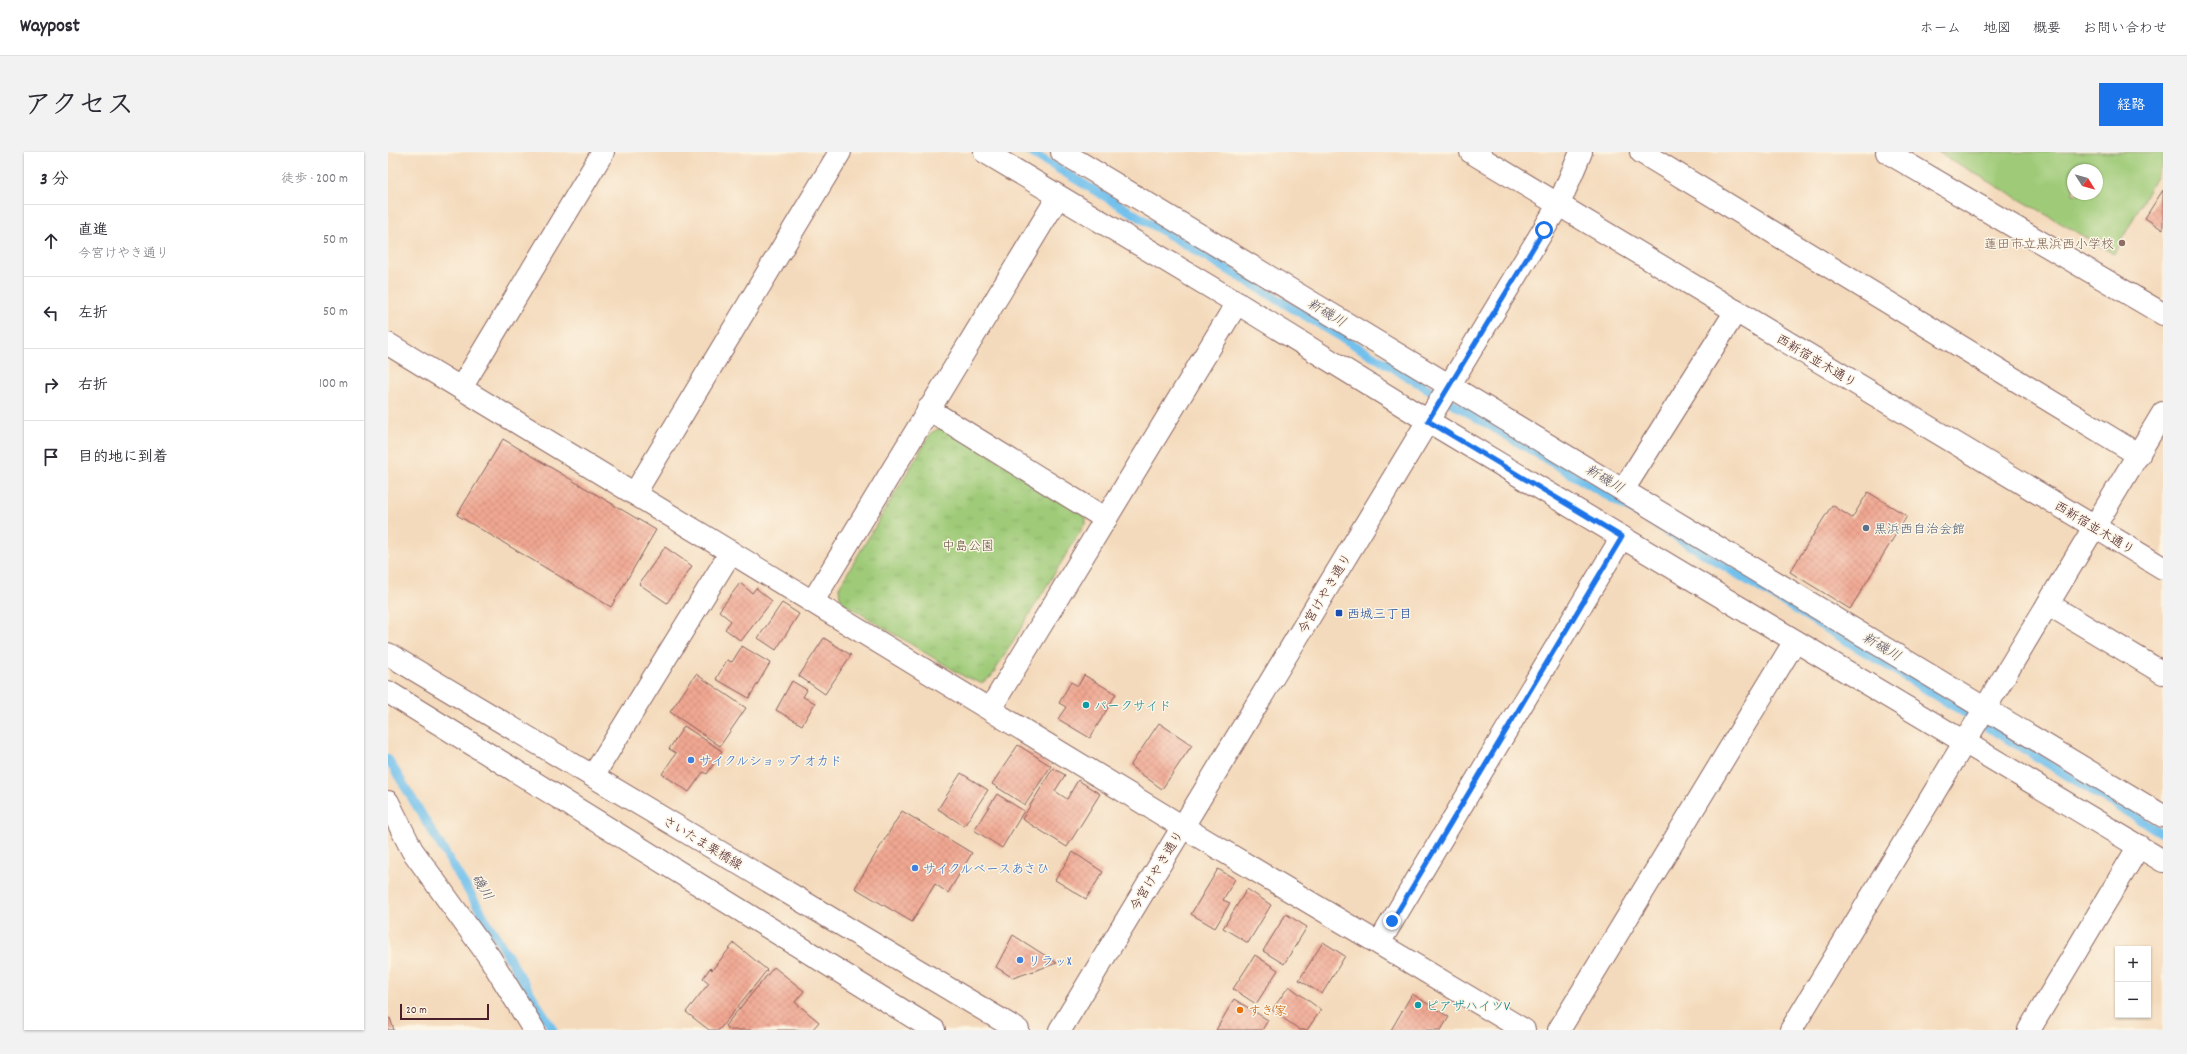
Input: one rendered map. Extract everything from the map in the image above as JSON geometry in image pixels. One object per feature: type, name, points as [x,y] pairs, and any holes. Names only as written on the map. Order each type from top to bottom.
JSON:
[{"type":"street","points":[[461,388],[603,152]]},
{"type":"street","points":[[635,493],[840,152]]},
{"type":"street","points":[[985,152],[1058,197],[1237,302],[1428,421],[2163,861]]},
{"type":"street","points":[[1062,152],[2163,816]]},
{"type":"street","name":"西新宿並木通り","points":[[1471,152],[1560,204],[2163,568]]},
{"type":"street","name":"今宮けやき通り","points":[[1060,1030],[1560,204],[1581,152]]},
{"type":"street","points":[[1641,152],[2150,448]]},
{"type":"street","points":[[1887,152],[2163,314]]},
{"type":"street","points":[[813,601],[928,409],[1058,197]]},
{"type":"street","points":[[990,709],[1237,302]]},
{"type":"street","points":[[1623,490],[1736,311]]},
{"type":"street","points":[[388,344],[1183,827],[1379,942],[1524,1030]]},
{"type":"street","points":[[928,409],[1106,519]]},
{"type":"street","points":[[1791,1030],[2048,604],[2096,527],[2150,448],[2163,413]]},
{"type":"street","points":[[1379,942],[1622,537]]},
{"type":"street","points":[[593,776],[731,552]]},
{"type":"street","points":[[2048,604],[2163,673]]},
{"type":"street","points":[[1559,1030],[1795,641]]},
{"type":"street","name":"さいたま栗橋線","points":[[388,654],[1018,1030]]},
{"type":"street","points":[[388,692],[934,1030]]},
{"type":"street","points":[[388,802],[412,850],[490,958],[534,1030]]},
{"type":"street","points":[[2028,1030],[2140,846]]},
{"type":"green space","name":"蓮田市立黒浜西小学校","points":[[1938,152],[2163,152],[2163,164],[2114,254]]},
{"type":"green space","name":"中島公園","points":[[947,428],[1086,515],[1086,522],[991,677],[981,683],[965,677],[845,604],[840,597],[839,587],[931,433],[938,429]]},
{"type":"building","points":[[2163,190],[2163,230],[2145,218]]},
{"type":"building","points":[[503,439],[656,530],[611,607],[457,515]]},
{"type":"building","points":[[1868,492],[1907,516],[1850,609],[1790,572],[1832,505],[1852,518]]},
{"type":"building","points":[[665,547],[692,566],[667,603],[639,584]]},
{"type":"building","points":[[740,583],[752,593],[756,588],[772,601],[741,641],[725,629],[731,621],[719,611]]},
{"type":"building","points":[[782,603],[799,614],[776,650],[758,638]]},
{"type":"building","points":[[824,638],[851,655],[825,694],[799,676]]},
{"type":"building","points":[[742,646],[770,663],[749,698],[716,679],[727,660],[732,662]]},
{"type":"building","points":[[696,674],[746,708],[720,746],[670,712]]},
{"type":"building","name":"パークサイド","points":[[1084,675],[1116,694],[1090,738],[1058,719],[1066,707],[1059,703],[1071,682],[1078,686]]},
{"type":"building","points":[[792,681],[807,690],[803,697],[815,703],[802,725],[776,710]]},
{"type":"building","points":[[1159,723],[1192,745],[1162,789],[1130,766]]},
{"type":"building","points":[[684,726],[722,751],[707,774],[703,772],[689,792],[662,774],[676,753],[669,749]]},
{"type":"building","points":[[1018,745],[1051,766],[1025,805],[992,784]]},
{"type":"building","points":[[1053,768],[1065,775],[1055,791],[1067,799],[1078,780],[1100,794],[1067,847],[1022,819]]},
{"type":"building","points":[[961,773],[988,790],[964,826],[938,809]]},
{"type":"building","points":[[997,794],[1024,811],[1002,848],[974,830]]},
{"type":"building","name":"サイクルベースあさひ","points":[[902,811],[972,853],[948,893],[935,884],[912,922],[855,888]]},
{"type":"building","points":[[1073,852],[1103,872],[1086,899],[1055,880]]},
{"type":"building","points":[[1218,869],[1235,879],[1223,900],[1230,903],[1215,928],[1191,914]]},
{"type":"building","points":[[1247,889],[1271,905],[1248,943],[1223,928]]},
{"type":"building","points":[[1286,914],[1307,927],[1284,964],[1263,951]]},
{"type":"building","points":[[1013,935],[1057,963],[1013,978],[996,967]]},
{"type":"building","points":[[1323,942],[1345,956],[1322,994],[1299,980]]},
{"type":"building","points":[[734,943],[767,970],[719,1030],[709,1030],[686,1012],[709,983],[703,978],[710,968],[712,970]]},
{"type":"building","points":[[1255,955],[1278,970],[1256,1004],[1233,989]]},
{"type":"building","points":[[774,967],[804,991],[795,1002],[819,1022],[812,1030],[730,1030],[725,1026]]},
{"type":"building","points":[[1289,986],[1321,1010],[1307,1030],[1300,1030],[1272,1010]]},
{"type":"building","name":"ピアザハイツV","points":[[1412,994],[1449,1017],[1441,1030],[1391,1030]]},
{"type":"building","name":"すき家","points":[[1234,999],[1268,1020],[1262,1030],[1216,1030]]},
{"type":"building","points":[[390,1018],[394,1030],[388,1030],[388,1019]]},
{"type":"waterway","name":"新磯川","points":[[1030,152],[1647,519],[2163,834]]},
{"type":"waterway","name":"磯川","points":[[388,759],[553,1030]]},
{"type":"place","name":"蓮田市立黒浜西小学校","points":[[2122,243]]},
{"type":"place","name":"黒浜西自治会館","points":[[1866,528]]},
{"type":"place","name":"西城三丁目","points":[[1339,613]]},
{"type":"place","name":"パークサイド","points":[[1086,705]]},
{"type":"place","name":"サイクルショップ オカド","points":[[691,760]]},
{"type":"place","name":"サイクルベースあさひ","points":[[915,868]]},
{"type":"place","name":"リラッX","points":[[1020,960]]},
{"type":"place","name":"ピアザハイツV","points":[[1418,1005]]},
{"type":"place","name":"すき家","points":[[1240,1010]]},
{"type":"route","points":[[1392,921],[1622,537],[1428,421],[1544,230]]}]
